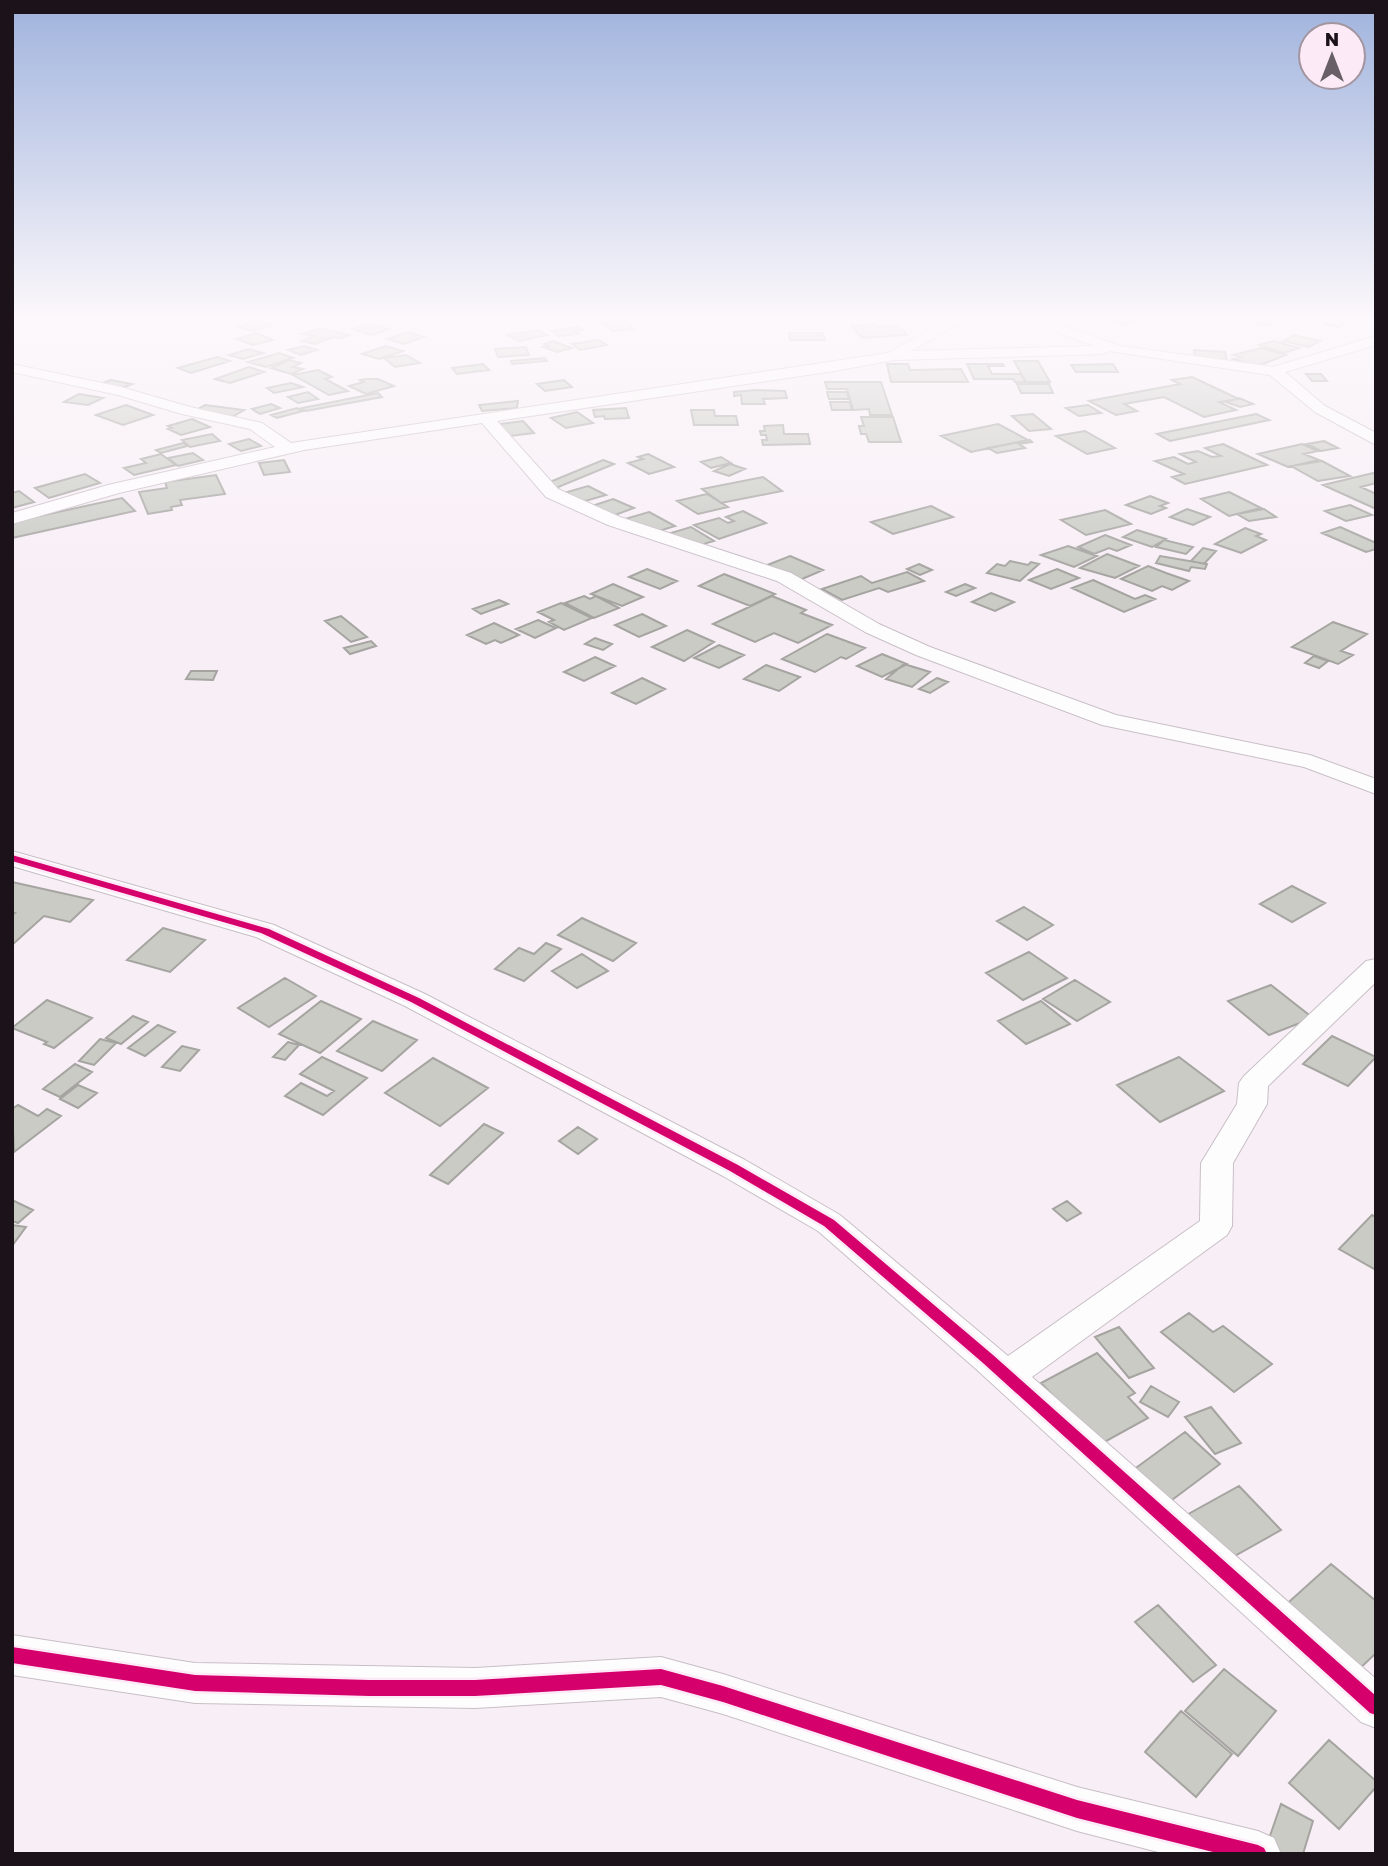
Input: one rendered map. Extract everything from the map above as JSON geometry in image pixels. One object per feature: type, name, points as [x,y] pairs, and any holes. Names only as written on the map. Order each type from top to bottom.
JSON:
[{"type":"street","points":[[164,404],[256,426],[289,449]]},
{"type":"street","points":[[12,519],[114,489],[289,449],[581,404]]},
{"type":"street","points":[[1314,404],[1376,440]]},
{"type":"street","points":[[486,418],[552,493],[614,520],[784,577],[872,628],[923,651],[1110,720],[1310,762],[1376,787]]},
{"type":"street","points":[[12,858],[265,931],[415,1000],[734,1168],[829,1223],[1007,1376],[1376,1706]]},
{"type":"street","points":[[1007,1376],[1216,1226],[1217,1163],[1252,1104],[1254,1083],[1376,967]]},
{"type":"street","points":[[12,1656],[195,1683],[475,1688],[660,1677],[723,1694],[1077,1809],[1258,1854]]},
{"type":"building","points":[[271,404],[280,408],[260,414],[252,409]]},
{"type":"building","points":[[322,404],[344,404],[306,411],[302,408]]},
{"type":"building","points":[[518,404],[517,408],[482,411],[479,405]]},
{"type":"building","points":[[831,404],[851,404],[852,410],[832,410]]},
{"type":"building","points":[[851,404],[888,404],[892,415],[870,415],[869,409],[853,410]]},
{"type":"building","points":[[1095,404],[1124,404],[1137,411],[1116,415]]},
{"type":"building","points":[[1178,404],[1223,404],[1236,410],[1204,417]]},
{"type":"building","points":[[126,405],[153,415],[123,425],[96,415]]},
{"type":"building","points":[[205,405],[244,410],[230,418],[191,413]]},
{"type":"building","points":[[1088,405],[1101,413],[1079,416],[1066,408]]},
{"type":"building","points":[[297,408],[303,411],[277,418],[271,415]]},
{"type":"building","points":[[626,408],[629,418],[595,417],[593,410]]},
{"type":"building","points":[[691,410],[714,410],[715,416],[736,416],[738,425],[694,425]]},
{"type":"building","points":[[577,412],[593,423],[566,428],[551,418]]},
{"type":"building","points":[[1033,414],[1051,429],[1029,431],[1012,416]]},
{"type":"building","points":[[1256,414],[1269,420],[1170,441],[1157,434]]},
{"type":"building","points":[[861,417],[893,417],[901,442],[869,442],[866,434],[861,434],[859,426],[864,426]]},
{"type":"building","points":[[192,419],[210,427],[181,435],[168,429],[172,428],[168,426]]},
{"type":"building","points":[[523,421],[534,433],[502,437],[492,425]]},
{"type":"building","points":[[998,424],[1028,440],[971,452],[941,436]]},
{"type":"building","points":[[783,425],[784,434],[808,434],[810,444],[763,445],[762,440],[767,440],[766,435],[761,435],[760,431],[765,431],[764,426]]},
{"type":"building","points":[[1085,431],[1115,448],[1087,454],[1056,436]]},
{"type":"building","points":[[212,434],[220,441],[190,447],[182,440]]},
{"type":"building","points":[[249,439],[261,446],[241,451],[229,444]]},
{"type":"building","points":[[1030,440],[1032,442],[1019,444],[1025,448],[997,453],[988,448]]},
{"type":"building","points":[[1324,441],[1338,448],[1321,451],[1307,444]]},
{"type":"building","points":[[183,443],[187,446],[161,453],[156,450]]},
{"type":"building","points":[[1223,444],[1267,465],[1185,484],[1172,477],[1184,474],[1155,461],[1174,457],[1188,464],[1196,462],[1180,454],[1198,451],[1212,457],[1221,456],[1205,448]]},
{"type":"building","points":[[1302,444],[1318,451],[1304,454],[1319,460],[1288,467],[1258,454]]},
{"type":"building","points":[[193,453],[203,460],[178,466],[168,458]]},
{"type":"building","points":[[161,454],[176,465],[134,475],[124,468],[146,463],[141,459]]},
{"type":"building","points":[[648,454],[674,467],[649,474],[628,463],[643,459],[638,457]]},
{"type":"building","points":[[721,457],[731,463],[711,468],[701,462]]},
{"type":"building","points":[[284,460],[290,472],[264,475],[259,463]]},
{"type":"building","points":[[603,460],[614,464],[556,488],[545,484]]},
{"type":"building","points":[[1322,461],[1350,476],[1318,481],[1291,466]]},
{"type":"building","points":[[730,464],[745,469],[729,476],[714,471]]},
{"type":"building","points":[[85,474],[100,483],[49,498],[35,488]]},
{"type":"building","points":[[1376,474],[1376,483],[1361,487],[1376,494],[1376,509],[1323,485]]},
{"type":"building","points":[[216,475],[225,494],[180,500],[182,505],[171,507],[172,510],[148,514],[139,492],[167,488],[165,482]]},
{"type":"building","points":[[763,477],[782,491],[721,503],[702,489]]},
{"type":"building","points":[[588,486],[606,495],[575,504],[557,495]]},
{"type":"building","points":[[19,491],[34,502],[12,508],[12,493]]},
{"type":"building","points":[[1229,492],[1261,508],[1229,516],[1201,499]]},
{"type":"building","points":[[707,494],[728,507],[698,514],[677,501]]},
{"type":"building","points":[[1150,496],[1168,503],[1160,506],[1166,508],[1151,514],[1126,505]]},
{"type":"building","points":[[122,498],[135,511],[12,538],[12,522]]},
{"type":"building","points":[[613,499],[634,508],[607,518],[586,508]]},
{"type":"building","points":[[1350,505],[1372,515],[1346,521],[1325,511]]},
{"type":"building","points":[[931,506],[953,517],[893,534],[871,522]]},
{"type":"building","points":[[1187,509],[1210,517],[1193,525],[1170,517]]},
{"type":"building","points":[[1264,509],[1276,517],[1249,521],[1237,514]]},
{"type":"building","points":[[1105,510],[1131,524],[1086,535],[1061,520]]},
{"type":"building","points":[[743,511],[766,523],[719,539],[694,525],[719,518],[728,523],[734,521],[726,517]]},
{"type":"building","points":[[649,512],[675,526],[643,536],[618,521]]},
{"type":"building","points":[[691,527],[714,541],[686,549],[664,535]]},
{"type":"building","points":[[1340,527],[1376,543],[1376,549],[1366,552],[1322,533]]},
{"type":"building","points":[[1245,528],[1261,534],[1256,536],[1266,540],[1241,553],[1215,544]]},
{"type":"building","points":[[1137,530],[1166,539],[1152,547],[1123,537]]},
{"type":"building","points":[[1105,535],[1131,545],[1117,551],[1109,548],[1094,554],[1078,547]]},
{"type":"building","points":[[1164,540],[1193,547],[1186,554],[1156,547]]},
{"type":"building","points":[[1068,546],[1097,556],[1074,567],[1041,555]]},
{"type":"building","points":[[1203,548],[1216,551],[1204,564],[1191,561]]},
{"type":"building","points":[[1107,554],[1139,566],[1115,578],[1080,568]]},
{"type":"building","points":[[790,556],[823,570],[793,583],[760,568]]},
{"type":"building","points":[[1160,556],[1207,564],[1205,569],[1191,567],[1189,571],[1156,563]]},
{"type":"building","points":[[1010,561],[1028,565],[1031,562],[1039,564],[1020,581],[987,573],[997,564],[1005,566]]},
{"type":"building","points":[[919,564],[932,570],[920,575],[907,569]]},
{"type":"building","points":[[1148,566],[1189,581],[1172,590],[1162,586],[1152,591],[1121,579]]},
{"type":"building","points":[[647,569],[677,581],[660,589],[629,577]]},
{"type":"building","points":[[1057,569],[1079,578],[1051,589],[1029,580]]},
{"type":"building","points":[[907,572],[924,581],[888,592],[879,588],[842,600],[822,589],[861,576],[872,583]]},
{"type":"building","points":[[724,574],[775,594],[750,606],[699,586]]},
{"type":"building","points":[[1093,580],[1135,599],[1145,595],[1155,599],[1124,612],[1072,588]]},
{"type":"building","points":[[613,584],[643,597],[622,606],[591,594]]},
{"type":"building","points":[[965,584],[975,588],[956,596],[946,592]]},
{"type":"building","points":[[991,593],[1014,602],[995,611],[972,602]]},
{"type":"building","points":[[584,596],[590,599],[596,596],[619,608],[594,618],[565,603]]},
{"type":"building","points":[[772,596],[806,610],[801,613],[832,625],[798,643],[774,633],[755,642],[713,624]]},
{"type":"building","points":[[499,600],[508,604],[481,614],[473,609]]},
{"type":"building","points":[[561,603],[592,618],[564,630],[549,622],[554,620],[538,612]]},
{"type":"building","points":[[642,614],[666,626],[639,637],[615,625]]},
{"type":"building","points":[[341,616],[367,637],[351,642],[325,621]]},
{"type":"building","points":[[538,620],[556,628],[535,638],[516,629]]},
{"type":"building","points":[[1333,622],[1367,634],[1341,651],[1353,655],[1338,664],[1292,647]]},
{"type":"building","points":[[494,623],[519,635],[501,643],[495,640],[486,644],[467,635]]},
{"type":"building","points":[[687,630],[714,642],[684,661],[652,647]]},
{"type":"building","points":[[827,634],[865,648],[846,659],[841,657],[815,672],[782,659]]},
{"type":"building","points":[[595,638],[612,644],[603,650],[585,644]]},
{"type":"building","points":[[371,641],[376,646],[350,654],[344,648]]},
{"type":"building","points":[[719,645],[744,655],[719,668],[694,658]]},
{"type":"building","points":[[882,654],[907,664],[882,677],[857,666]]},
{"type":"building","points":[[1314,656],[1328,661],[1319,668],[1305,663]]},
{"type":"building","points":[[595,657],[615,666],[584,681],[564,672]]},
{"type":"building","points":[[904,664],[930,672],[912,687],[886,679]]},
{"type":"building","points":[[766,665],[800,677],[779,691],[744,679]]},
{"type":"building","points":[[191,671],[217,671],[213,680],[186,679]]},
{"type":"building","points":[[642,678],[665,689],[636,704],[612,693]]},
{"type":"building","points":[[937,678],[948,682],[930,693],[919,689]]},
{"type":"building","points":[[12,882],[93,900],[70,922],[44,916],[12,945],[12,915],[15,913],[12,912]]},
{"type":"building","points":[[1292,886],[1325,903],[1292,922],[1260,904]]},
{"type":"building","points":[[1024,907],[1053,925],[1027,940],[997,921]]},
{"type":"building","points":[[582,918],[636,943],[613,961],[558,935]]},
{"type":"building","points":[[163,928],[205,940],[170,972],[127,960]]},
{"type":"building","points":[[546,943],[561,949],[524,981],[495,969],[519,948],[534,954]]},
{"type":"building","points":[[1029,952],[1067,978],[1023,1000],[986,973]]},
{"type":"building","points":[[582,954],[608,971],[577,988],[552,971]]},
{"type":"building","points":[[285,978],[316,996],[269,1027],[238,1008]]},
{"type":"building","points":[[1075,980],[1110,1002],[1077,1021],[1043,999]]},
{"type":"building","points":[[1271,985],[1313,1018],[1269,1035],[1228,1001]]},
{"type":"building","points":[[47,1000],[92,1018],[54,1048],[44,1044],[47,1042],[12,1028]]},
{"type":"building","points":[[321,1001],[361,1019],[320,1053],[279,1034]]},
{"type":"building","points":[[1041,1001],[1070,1024],[1026,1044],[998,1021]]},
{"type":"building","points":[[133,1016],[148,1022],[121,1044],[106,1038]]},
{"type":"building","points":[[373,1021],[417,1040],[382,1071],[337,1051]]},
{"type":"building","points":[[158,1025],[175,1032],[145,1056],[128,1048]]},
{"type":"building","points":[[1332,1036],[1376,1057],[1348,1086],[1303,1064]]},
{"type":"building","points":[[100,1039],[116,1043],[94,1065],[79,1061]]},
{"type":"building","points":[[288,1042],[299,1045],[285,1060],[273,1057]]},
{"type":"building","points":[[182,1046],[199,1050],[180,1071],[162,1067]]},
{"type":"building","points":[[322,1057],[367,1078],[323,1115],[285,1096],[301,1083],[327,1096],[334,1091],[300,1074]]},
{"type":"building","points":[[1179,1057],[1224,1091],[1160,1122],[1117,1085]]},
{"type":"building","points":[[433,1058],[488,1088],[440,1126],[385,1093]]},
{"type":"building","points":[[75,1064],[92,1072],[60,1097],[43,1089]]},
{"type":"building","points":[[78,1085],[97,1093],[78,1108],[60,1099]]},
{"type":"building","points":[[18,1105],[38,1116],[47,1109],[61,1116],[14,1152],[12,1109]]},
{"type":"building","points":[[484,1124],[503,1133],[448,1184],[430,1175]]},
{"type":"building","points":[[578,1127],[597,1139],[578,1154],[559,1141]]},
{"type":"building","points":[[12,1200],[33,1210],[18,1223],[12,1221]]},
{"type":"building","points":[[1067,1201],[1081,1213],[1067,1221],[1053,1209]]},
{"type":"building","points":[[1372,1215],[1376,1217],[1376,1270],[1339,1249]]},
{"type":"building","points":[[12,1225],[26,1227],[12,1246]]},
{"type":"building","points":[[1189,1313],[1213,1332],[1223,1326],[1272,1364],[1234,1392],[1161,1332]]},
{"type":"building","points":[[1119,1327],[1154,1368],[1129,1378],[1095,1337]]},
{"type":"building","points":[[1097,1353],[1135,1393],[1128,1397],[1148,1418],[1099,1445],[1041,1383]]},
{"type":"building","points":[[1151,1386],[1179,1402],[1168,1417],[1140,1402]]},
{"type":"building","points":[[1211,1407],[1241,1443],[1215,1454],[1185,1417]]},
{"type":"building","points":[[1185,1432],[1220,1464],[1168,1503],[1133,1470]]},
{"type":"building","points":[[1239,1486],[1281,1530],[1224,1562],[1183,1517]]},
{"type":"building","points":[[1331,1564],[1376,1601],[1376,1653],[1353,1675],[1280,1610]]},
{"type":"building","points":[[1158,1605],[1216,1665],[1193,1682],[1135,1622]]},
{"type":"building","points":[[1224,1669],[1276,1711],[1238,1756],[1185,1711]]},
{"type":"building","points":[[1181,1711],[1232,1754],[1196,1797],[1145,1752]]},
{"type":"building","points":[[1329,1740],[1376,1781],[1376,1787],[1339,1829],[1289,1783]]},
{"type":"building","points":[[1281,1804],[1313,1821],[1303,1854],[1264,1853]]},
{"type":"cycle path","points":[[12,858],[265,931],[415,1000],[734,1168],[829,1223],[988,1359],[1376,1707]]},
{"type":"cycle path","points":[[12,1655],[195,1683],[475,1688],[661,1677],[723,1694],[1077,1809],[1258,1854]]}]
